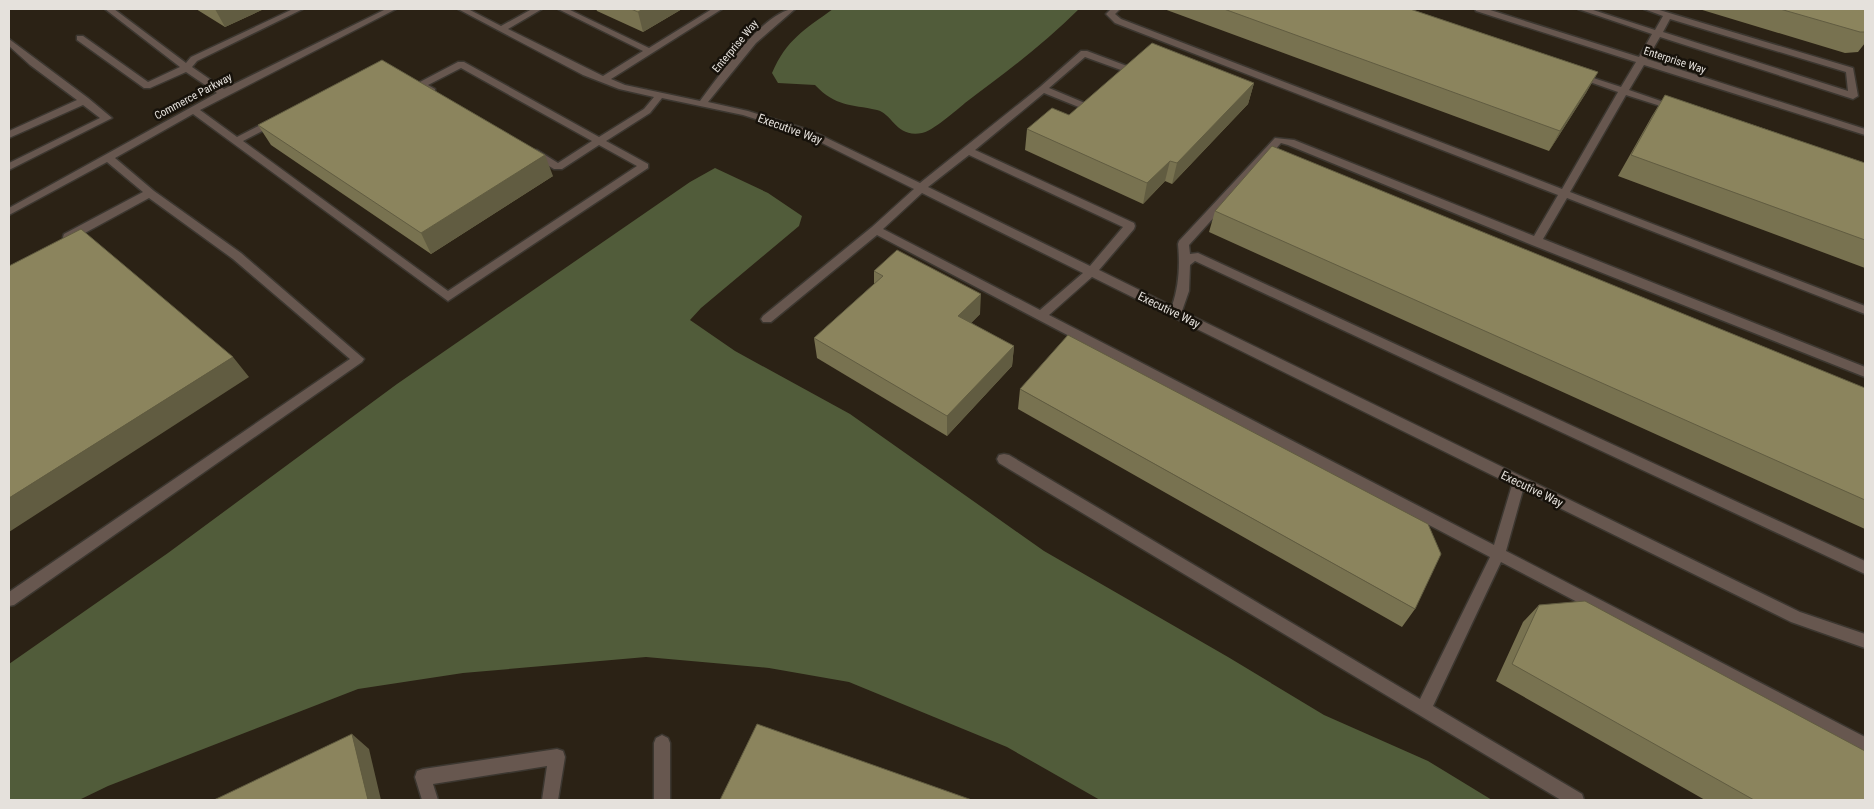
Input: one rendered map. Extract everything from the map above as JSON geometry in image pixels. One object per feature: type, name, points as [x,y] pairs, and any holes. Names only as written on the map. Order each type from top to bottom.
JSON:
[{"type":"street","points":[[109,9],[187,68],[224,93]]},
{"type":"street","points":[[80,38],[147,86],[187,68],[194,59],[299,9]]},
{"type":"street","name":"Commerce Parkway","points":[[9,212],[224,93],[392,9]]},
{"type":"street","name":"Executive Way","points":[[462,9],[603,80],[622,87],[745,113],[809,133],[1519,483],[1796,617],[1865,641]]},
{"type":"street","points":[[501,29],[538,9]]},
{"type":"street","points":[[562,9],[649,52]]},
{"type":"street","points":[[603,80],[718,9]]},
{"type":"street","name":"Enterprise Way","points":[[701,104],[754,37],[773,20],[791,9]]},
{"type":"street","points":[[1116,9],[1110,14],[1118,22],[1865,310]]},
{"type":"street","name":"Enterprise Way","points":[[1479,9],[1865,132]]},
{"type":"street","points":[[1582,9],[1853,96],[1850,70],[1648,9]]},
{"type":"street","points":[[1536,242],[1668,15]]},
{"type":"street","points":[[9,42],[33,63],[107,118],[9,167]]},
{"type":"street","points":[[767,319],[876,230],[921,188],[1043,89],[1084,53],[1132,72]]},
{"type":"street","points":[[193,110],[448,298],[644,166],[461,64],[421,85],[437,94]]},
{"type":"street","points":[[1569,73],[1687,112]]},
{"type":"street","points":[[1043,89],[1088,108]]},
{"type":"street","points":[[526,148],[558,168],[647,111],[660,96]]},
{"type":"street","points":[[9,135],[85,100]]},
{"type":"street","points":[[236,141],[287,115]]},
{"type":"street","points":[[1175,313],[1183,291],[1185,264],[1183,244],[1279,140],[1290,142],[1865,372]]},
{"type":"street","points":[[967,150],[1130,226],[1091,272],[1042,315]]},
{"type":"street","points":[[9,600],[358,359],[237,256],[150,193],[108,157]]},
{"type":"street","points":[[62,241],[150,193]]},
{"type":"street","points":[[876,230],[1865,745]]},
{"type":"street","points":[[1185,264],[1194,256],[1865,568]]},
{"type":"street","points":[[1004,459],[1576,800]]},
{"type":"street","points":[[1423,710],[1498,554],[1519,483]]},
{"type":"street","points":[[662,743],[662,800]]},
{"type":"street","points":[[430,800],[423,777],[557,757],[550,800]]},
{"type":"shaded area","points":[[9,9],[1865,9],[1865,800],[9,800]]},
{"type":"shaded area","points":[[833,9],[1079,9],[1038,46],[944,120],[926,132],[913,134],[901,129],[882,112],[844,104],[830,97],[815,85],[778,83],[772,73],[790,43]]},
{"type":"shaded area","points":[[715,168],[768,193],[802,216],[799,226],[701,308],[690,320],[735,351],[850,414],[1044,551],[1228,657],[1324,715],[1428,761],[1492,800],[1100,800],[1007,747],[849,682],[769,668],[646,657],[463,673],[358,689],[108,786],[79,800],[9,800],[9,664],[168,553],[397,384],[690,182]]},
{"type":"building","points":[[631,9],[643,9],[638,12]]},
{"type":"building","points":[[1224,9],[1410,9],[1598,72],[1560,131]]},
{"type":"building","points":[[1780,9],[1865,9],[1865,32],[1860,32]]},
{"type":"building","points":[[1152,43],[1254,83],[1177,163],[1170,161],[1147,183],[1027,129],[1052,108],[1069,115]]},
{"type":"building","points":[[382,60],[545,155],[421,233],[258,125]]},
{"type":"building","points":[[1665,95],[1865,163],[1865,240],[1631,155]]},
{"type":"building","points":[[1272,146],[1865,388],[1865,500],[1215,211]]},
{"type":"building","points":[[81,229],[233,357],[9,498],[9,266]]},
{"type":"building","points":[[897,250],[981,294],[958,316],[1014,346],[947,416],[814,338],[883,276],[874,271]]},
{"type":"building","points":[[1068,335],[1428,524],[1441,554],[1415,609],[1020,389]]},
{"type":"building","points":[[1585,601],[1865,751],[1865,800],[1754,800],[1512,664],[1539,605]]},
{"type":"building","points":[[757,724],[972,800],[720,800]]},
{"type":"building","points":[[352,734],[368,800],[214,800]]}]
